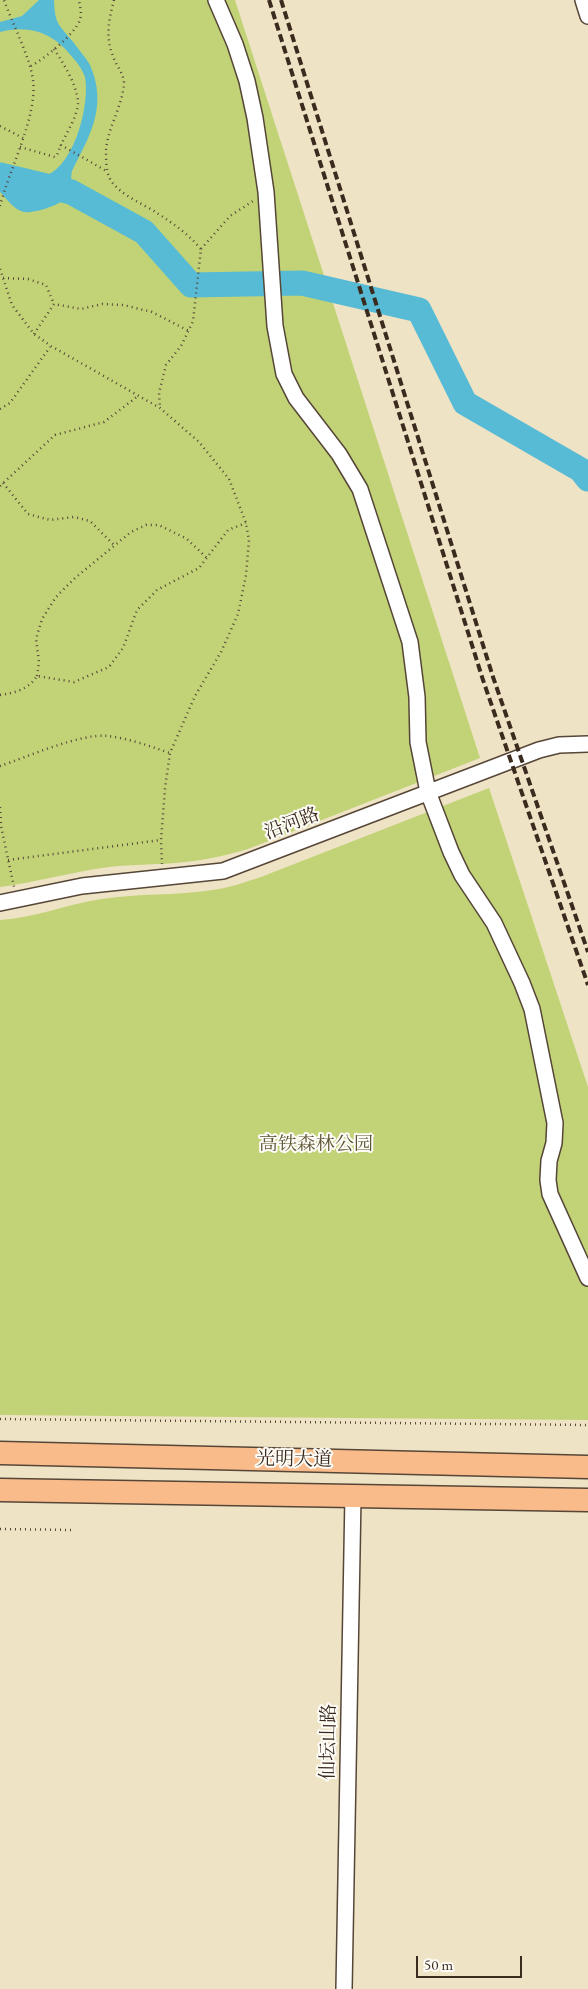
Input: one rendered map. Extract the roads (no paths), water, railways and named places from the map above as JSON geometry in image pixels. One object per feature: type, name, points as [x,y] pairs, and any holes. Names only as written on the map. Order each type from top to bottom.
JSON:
[{"type":"main road","name":"光明大道","points":[[0,1453],[588,1467]]},
{"type":"main road","name":"光明大道","points":[[0,1490],[588,1500]]},
{"type":"street","points":[[216,0],[235,44],[247,81],[260,147],[266,192],[278,349],[284,374],[296,398],[340,454],[360,489],[410,642],[417,697],[418,742],[428,792],[462,875],[494,923],[532,1009],[555,1123],[548,1180],[550,1194],[588,1278]]},
{"type":"street","points":[[583,0],[588,16]]},
{"type":"street","name":"沿河路","points":[[0,903],[82,886],[223,871],[539,750],[559,745],[588,744]]},
{"type":"street","name":"仙坛山路","points":[[344,1989],[353,1496]]},
{"type":"water","points":[[39,0],[54,0],[55,15],[59,24],[90,65],[95,80],[97,107],[95,120],[72,171],[70,194],[67,198],[49,207],[24,212],[14,206],[0,192],[0,164],[17,173],[35,177],[47,175],[57,169],[73,146],[83,117],[86,89],[82,70],[66,49],[58,42],[31,30],[21,29],[0,32],[0,22],[22,16]]},
{"type":"waterway","points":[[0,175],[71,192],[144,232],[191,285],[302,283],[419,310],[465,403],[581,470],[588,479]]},
{"type":"railway","points":[[269,0],[483,680],[588,985]]},
{"type":"railway","points":[[281,0],[493,677],[588,952]]},
{"type":"park label","name":"高铁森林公园","points":[[316,1145]]}]
